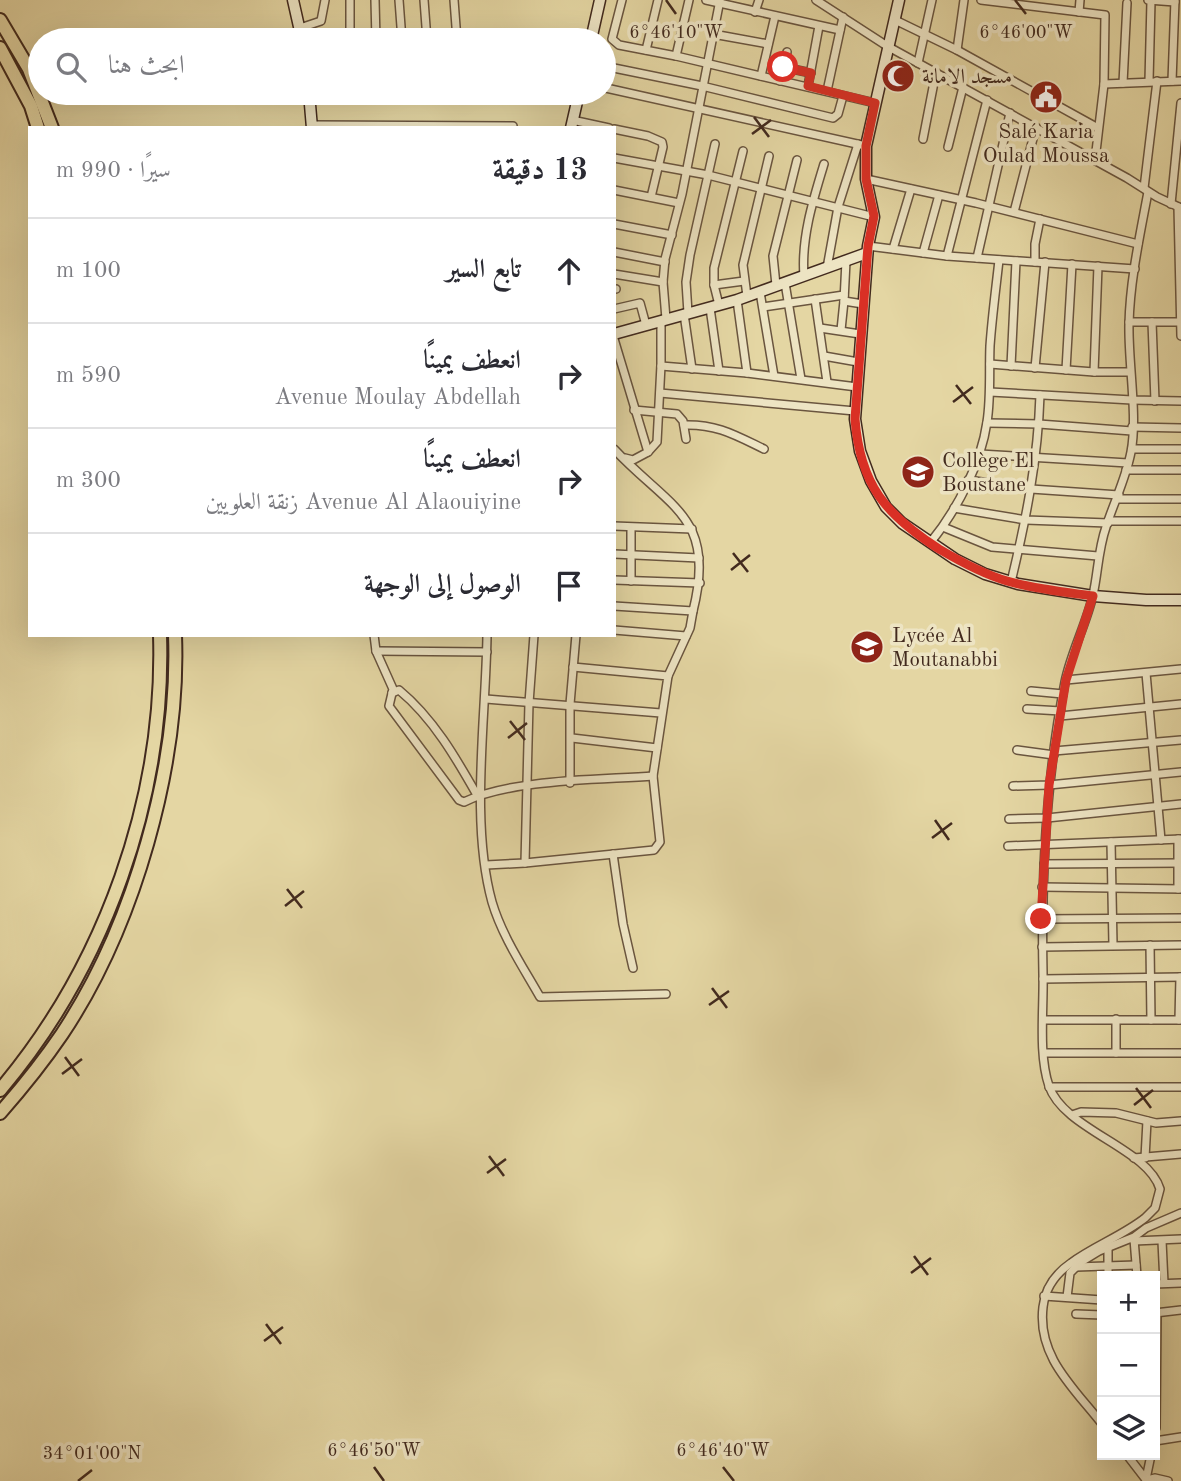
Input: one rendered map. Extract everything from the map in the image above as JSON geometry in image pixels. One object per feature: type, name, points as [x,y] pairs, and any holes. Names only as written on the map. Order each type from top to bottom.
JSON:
[{"type":"highway","points":[[0,20],[28,67]]},
{"type":"highway","points":[[0,48],[28,100]]},
{"type":"highway","points":[[30,105],[37,126]]},
{"type":"highway","points":[[43,105],[51,126]]},
{"type":"highway","points":[[0,1090],[56,1014],[82,968],[130,853],[153,752],[161,658],[160,637]]},
{"type":"highway","points":[[0,1113],[63,1033],[88,990],[118,926],[156,814],[168,753],[175,637]]},
{"type":"street","points":[[293,0],[300,28],[322,19],[325,0]]},
{"type":"street","points":[[350,0],[350,28]]},
{"type":"street","points":[[375,0],[376,28]]},
{"type":"street","points":[[399,0],[401,28]]},
{"type":"street","points":[[424,0],[426,28]]},
{"type":"street","points":[[454,0],[456,28]]},
{"type":"street","points":[[594,28],[600,0]]},
{"type":"street","points":[[616,28],[622,0]]},
{"type":"street","points":[[646,50],[658,0]]},
{"type":"street","points":[[676,56],[689,0]]},
{"type":"street","points":[[706,0],[840,30]]},
{"type":"street","points":[[755,12],[759,0]]},
{"type":"street","points":[[816,0],[887,47],[1177,207]]},
{"type":"street","points":[[827,268],[838,207],[875,103],[898,0]]},
{"type":"street","points":[[918,64],[933,0]]},
{"type":"street","points":[[957,50],[964,0]]},
{"type":"street","points":[[981,0],[1020,2],[1052,9],[1103,14],[1106,17],[1104,84],[1095,160]]},
{"type":"street","points":[[1052,9],[1053,0]]},
{"type":"street","points":[[1079,12],[1080,0]]},
{"type":"street","points":[[1097,1418],[1056,1367],[1050,1354],[1043,1337],[1044,1296],[1052,1282],[1068,1265],[1130,1228],[1155,1208],[1160,1195],[1159,1184],[1134,1158],[1081,1124],[1049,1087],[1044,1053],[1042,887],[1049,785],[1063,694],[1093,596],[1098,556],[1132,449],[1129,322],[1146,190],[1153,81],[1149,1],[1175,1],[1177,81],[1153,81],[1104,84]]},
{"type":"street","points":[[617,451],[634,460],[648,452],[657,442],[665,262],[680,203],[720,2]]},
{"type":"street","points":[[1123,83],[1126,4]]},
{"type":"street","points":[[761,76],[775,16]]},
{"type":"street","points":[[827,91],[843,18]]},
{"type":"street","points":[[895,20],[957,50],[1098,128]]},
{"type":"street","points":[[808,86],[819,26]]},
{"type":"street","points":[[713,34],[768,44]]},
{"type":"street","points":[[616,42],[875,103]]},
{"type":"street","points":[[780,81],[787,52]]},
{"type":"street","points":[[783,67],[811,73]]},
{"type":"street","points":[[616,68],[833,118],[838,114],[843,96]]},
{"type":"street","points":[[923,139],[936,72]]},
{"type":"street","points":[[948,147],[963,87]]},
{"type":"street","points":[[616,90],[862,145]]},
{"type":"street","points":[[947,256],[987,100]]},
{"type":"street","points":[[1181,103],[1177,207],[1181,336]]},
{"type":"street","points":[[310,105],[312,126]]},
{"type":"street","points":[[576,105],[572,124],[590,126]]},
{"type":"street","points":[[977,258],[1010,113]]},
{"type":"street","points":[[343,126],[513,126]]},
{"type":"street","points":[[1014,212],[1036,127]]},
{"type":"street","points":[[616,130],[660,141],[663,147],[650,197]]},
{"type":"street","points":[[692,369],[686,313],[686,282],[715,144]]},
{"type":"street","points":[[862,145],[874,216],[860,334],[856,435],[879,497],[894,516],[930,543],[985,574],[1012,582],[1093,596],[1181,600]]},
{"type":"street","points":[[719,371],[714,268],[743,151]]},
{"type":"street","points":[[747,373],[742,298],[743,265],[769,156]]},
{"type":"street","points":[[616,158],[708,175],[874,216]]},
{"type":"street","points":[[797,160],[773,256],[789,303],[801,379]]},
{"type":"street","points":[[804,276],[803,258],[813,200],[824,164]]},
{"type":"street","points":[[866,179],[1014,212],[1138,244]]},
{"type":"street","points":[[893,249],[911,189]]},
{"type":"street","points":[[616,190],[680,203]]},
{"type":"street","points":[[923,253],[939,195]]},
{"type":"street","points":[[1035,261],[1040,219]]},
{"type":"street","points":[[616,224],[671,235]]},
{"type":"street","points":[[616,335],[761,292],[846,261],[868,250],[893,249],[947,256],[1135,269]]},
{"type":"street","points":[[616,251],[665,262]]},
{"type":"street","points":[[930,543],[943,527],[968,480],[979,454],[987,423],[999,260]]},
{"type":"street","points":[[841,330],[846,261]]},
{"type":"street","points":[[1011,366],[1016,261]]},
{"type":"street","points":[[1035,368],[1045,262]]},
{"type":"street","points":[[1066,370],[1072,264]]},
{"type":"street","points":[[1094,372],[1098,266]]},
{"type":"street","points":[[616,274],[663,282]]},
{"type":"street","points":[[714,285],[744,281]]},
{"type":"street","points":[[761,292],[774,376]]},
{"type":"street","points":[[763,307],[815,299],[844,298],[863,304]]},
{"type":"street","points":[[815,299],[827,383]]},
{"type":"street","points":[[616,309],[640,303],[646,325]]},
{"type":"street","points":[[1129,322],[1181,322]]},
{"type":"street","points":[[1152,322],[1155,401]]},
{"type":"street","points":[[820,328],[860,334]]},
{"type":"street","points":[[616,343],[648,452]]},
{"type":"street","points":[[824,356],[858,362]]},
{"type":"street","points":[[990,364],[1130,372]]},
{"type":"street","points":[[661,366],[747,373],[857,387]]},
{"type":"street","points":[[990,392],[1181,401]]},
{"type":"street","points":[[660,393],[855,411]]},
{"type":"street","points":[[1012,582],[1037,458],[1040,395]]},
{"type":"street","points":[[634,410],[677,414],[684,425],[686,439]]},
{"type":"street","points":[[987,423],[1132,429],[1181,428]]},
{"type":"street","points":[[684,425],[706,425],[734,434],[764,449]]},
{"type":"street","points":[[1132,449],[1181,449]]},
{"type":"street","points":[[486,865],[654,850],[660,842],[653,776],[668,676],[686,636],[700,583],[699,558],[692,529],[675,506],[617,451]]},
{"type":"street","points":[[979,454],[1181,470]]},
{"type":"street","points":[[968,480],[1118,497],[1181,499]]},
{"type":"street","points":[[954,508],[1026,520],[1181,521]]},
{"type":"street","points":[[616,526],[692,529]]},
{"type":"street","points":[[631,527],[631,582]]},
{"type":"street","points":[[943,527],[980,544],[1019,551],[1098,556]]},
{"type":"street","points":[[616,554],[699,558]]},
{"type":"street","points":[[616,580],[700,583]]},
{"type":"street","points":[[616,606],[693,611]]},
{"type":"street","points":[[616,630],[686,636]]},
{"type":"street","points":[[374,637],[376,651],[393,689],[389,706],[459,800],[464,802],[479,795],[526,786],[653,776]]},
{"type":"street","points":[[487,637],[486,699],[479,795],[486,865],[499,921],[540,997],[666,994]]},
{"type":"street","points":[[525,863],[529,703],[534,637]]},
{"type":"street","points":[[570,783],[570,704],[576,637]]},
{"type":"street","points":[[376,651],[487,652]]},
{"type":"street","points":[[573,667],[668,676]]},
{"type":"street","points":[[1066,680],[1181,669]]},
{"type":"street","points":[[1146,673],[1161,840]]},
{"type":"street","points":[[392,693],[398,690],[434,727],[479,795]]},
{"type":"street","points":[[1031,691],[1063,694]]},
{"type":"street","points":[[486,699],[662,713]]},
{"type":"street","points":[[1027,709],[1060,714],[1181,704]]},
{"type":"street","points":[[572,738],[657,748]]},
{"type":"street","points":[[1017,750],[1054,753],[1181,740]]},
{"type":"street","points":[[1013,786],[1181,772]]},
{"type":"street","points":[[1009,819],[1047,818],[1181,804]]},
{"type":"street","points":[[1008,846],[1180,839],[1179,889],[1042,887]]},
{"type":"street","points":[[1111,842],[1113,945]]},
{"type":"street","points":[[613,854],[623,924],[633,968]]},
{"type":"street","points":[[1044,864],[1179,862]]},
{"type":"street","points":[[1041,919],[1181,918]]},
{"type":"street","points":[[1150,945],[1151,1020]]},
{"type":"street","points":[[1042,947],[1181,945]]},
{"type":"street","points":[[1043,978],[1181,977],[1180,1020],[1043,1020]]},
{"type":"street","points":[[1116,1019],[1116,1053]]},
{"type":"street","points":[[1044,1053],[1181,1052]]},
{"type":"street","points":[[1049,1087],[1181,1087]]},
{"type":"street","points":[[1072,1115],[1081,1112],[1126,1114],[1162,1123],[1181,1121]]},
{"type":"street","points":[[1145,1158],[1147,1121]]},
{"type":"street","points":[[1134,1158],[1181,1154]]},
{"type":"street","points":[[1134,1239],[1146,1228],[1181,1213]]},
{"type":"street","points":[[1067,1297],[1068,1277],[1075,1267],[1108,1247],[1134,1239],[1181,1239]]},
{"type":"street","points":[[1134,1239],[1137,1271]]},
{"type":"street","points":[[1162,1241],[1164,1283]]},
{"type":"street","points":[[1108,1247],[1108,1271]]},
{"type":"street","points":[[1075,1267],[1136,1265]]},
{"type":"street","points":[[1160,1283],[1181,1283]]},
{"type":"street","points":[[1044,1296],[1097,1300]]},
{"type":"street","points":[[1160,1313],[1181,1310]]},
{"type":"street","points":[[1076,1314],[1097,1315]]},
{"type":"street","points":[[1156,1334],[1156,1397]]},
{"type":"street","points":[[1160,1440],[1181,1437]]},
{"type":"street","points":[[1131,1460],[1147,1480]]},
{"type":"street","points":[[1147,1480],[1150,1460]]},
{"type":"street","points":[[1147,1480],[1156,1478],[1168,1481]]},
{"type":"place","name":"مسجد الامانة","points":[[898,76]]},
{"type":"place","name":"Salé Karia Oulad Moussa","points":[[1046,97]]},
{"type":"place","name":"Collège El Boustane","points":[[918,472]]},
{"type":"place","name":"Lycée Al Moutanabbi","points":[[867,647]]},
{"type":"route","points":[[783,67],[811,73],[808,86],[875,103],[866,146],[866,179],[874,216],[868,246],[855,419],[864,466],[879,497],[894,516],[910,529],[955,559],[985,574],[1018,584],[1093,596],[1066,680],[1049,785],[1041,919]]}]
